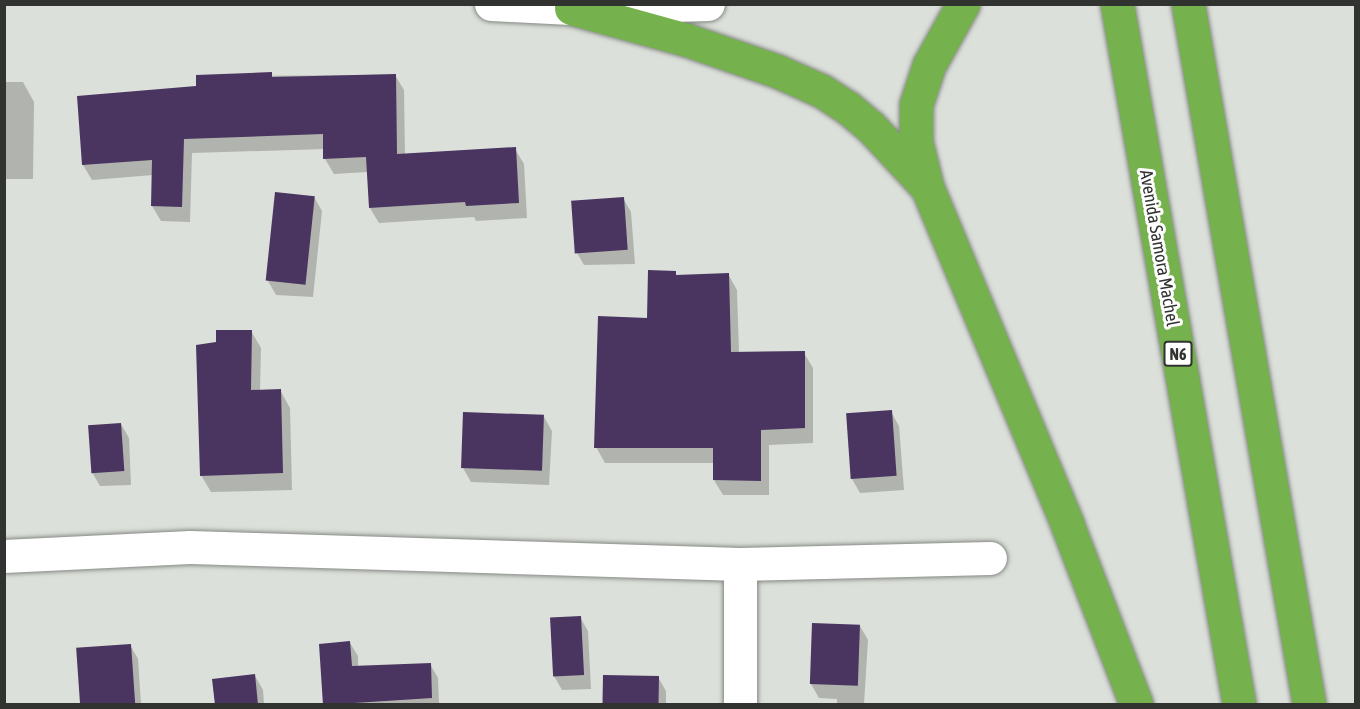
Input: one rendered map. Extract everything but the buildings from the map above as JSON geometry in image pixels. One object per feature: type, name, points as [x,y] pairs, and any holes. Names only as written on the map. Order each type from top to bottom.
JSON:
[{"type":"highway","points":[[963,4],[929,65],[915,105],[916,142],[927,187],[1067,524],[1136,705]]},
{"type":"highway","name":"Avenida Samora Machel","points":[[1117,4],[1239,705]]},
{"type":"highway","points":[[1188,4],[1309,705]]},
{"type":"highway","points":[[575,6],[777,70],[822,91],[847,107],[871,127],[927,187]]},
{"type":"street","points":[[491,4],[575,6],[708,4]]},
{"type":"street","points":[[4,556],[190,547],[740,564],[990,558]]},
{"type":"street","points":[[740,564],[740,705]]}]
